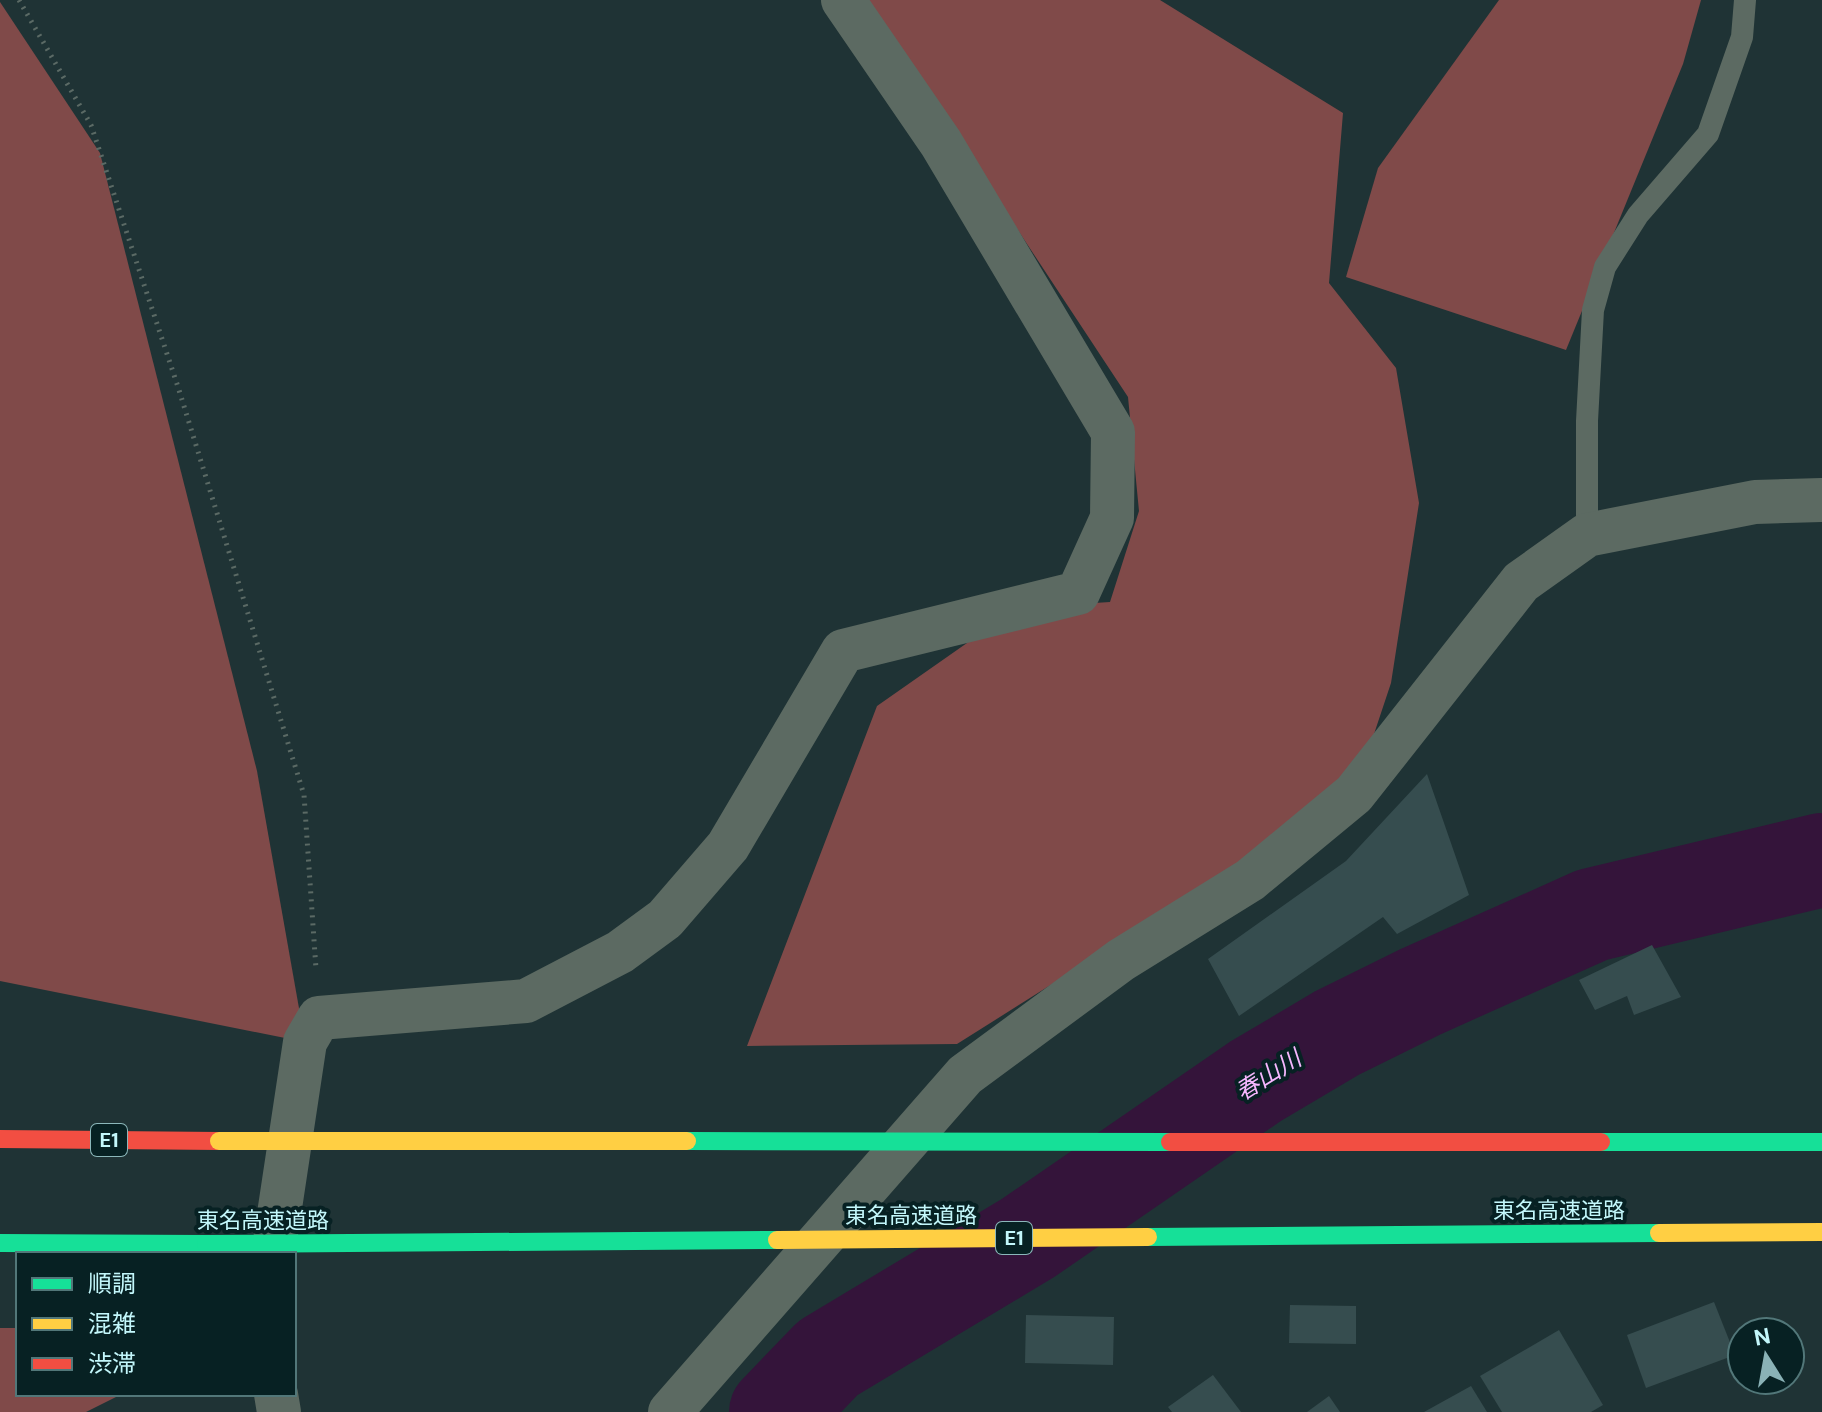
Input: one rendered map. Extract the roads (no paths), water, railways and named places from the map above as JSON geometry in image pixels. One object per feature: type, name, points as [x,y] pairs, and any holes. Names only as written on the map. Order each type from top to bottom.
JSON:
[{"type":"highway","name":"E1","points":[[0,1139],[1822,1142]]},
{"type":"highway","name":"東名高速道路","points":[[0,1243],[1822,1232]]},
{"type":"street","points":[[273,1252],[305,1042],[319,1018],[526,1001],[620,952],[665,919],[728,846],[843,651],[1078,593],[1112,518],[1113,432],[941,143],[843,0]]},
{"type":"street","points":[[670,1412],[965,1075],[1121,960],[1250,880],[1354,794],[1521,582],[1587,535],[1755,502],[1822,500]]},
{"type":"lane","points":[[1587,535],[1587,421],[1593,310],[1605,267],[1638,215],[1708,134],[1742,37],[1745,0]]},
{"type":"waterway","name":"春山川","points":[[776,1412],[828,1358],[1028,1238],[1256,1081],[1337,1033],[1592,915],[1822,860]]}]
